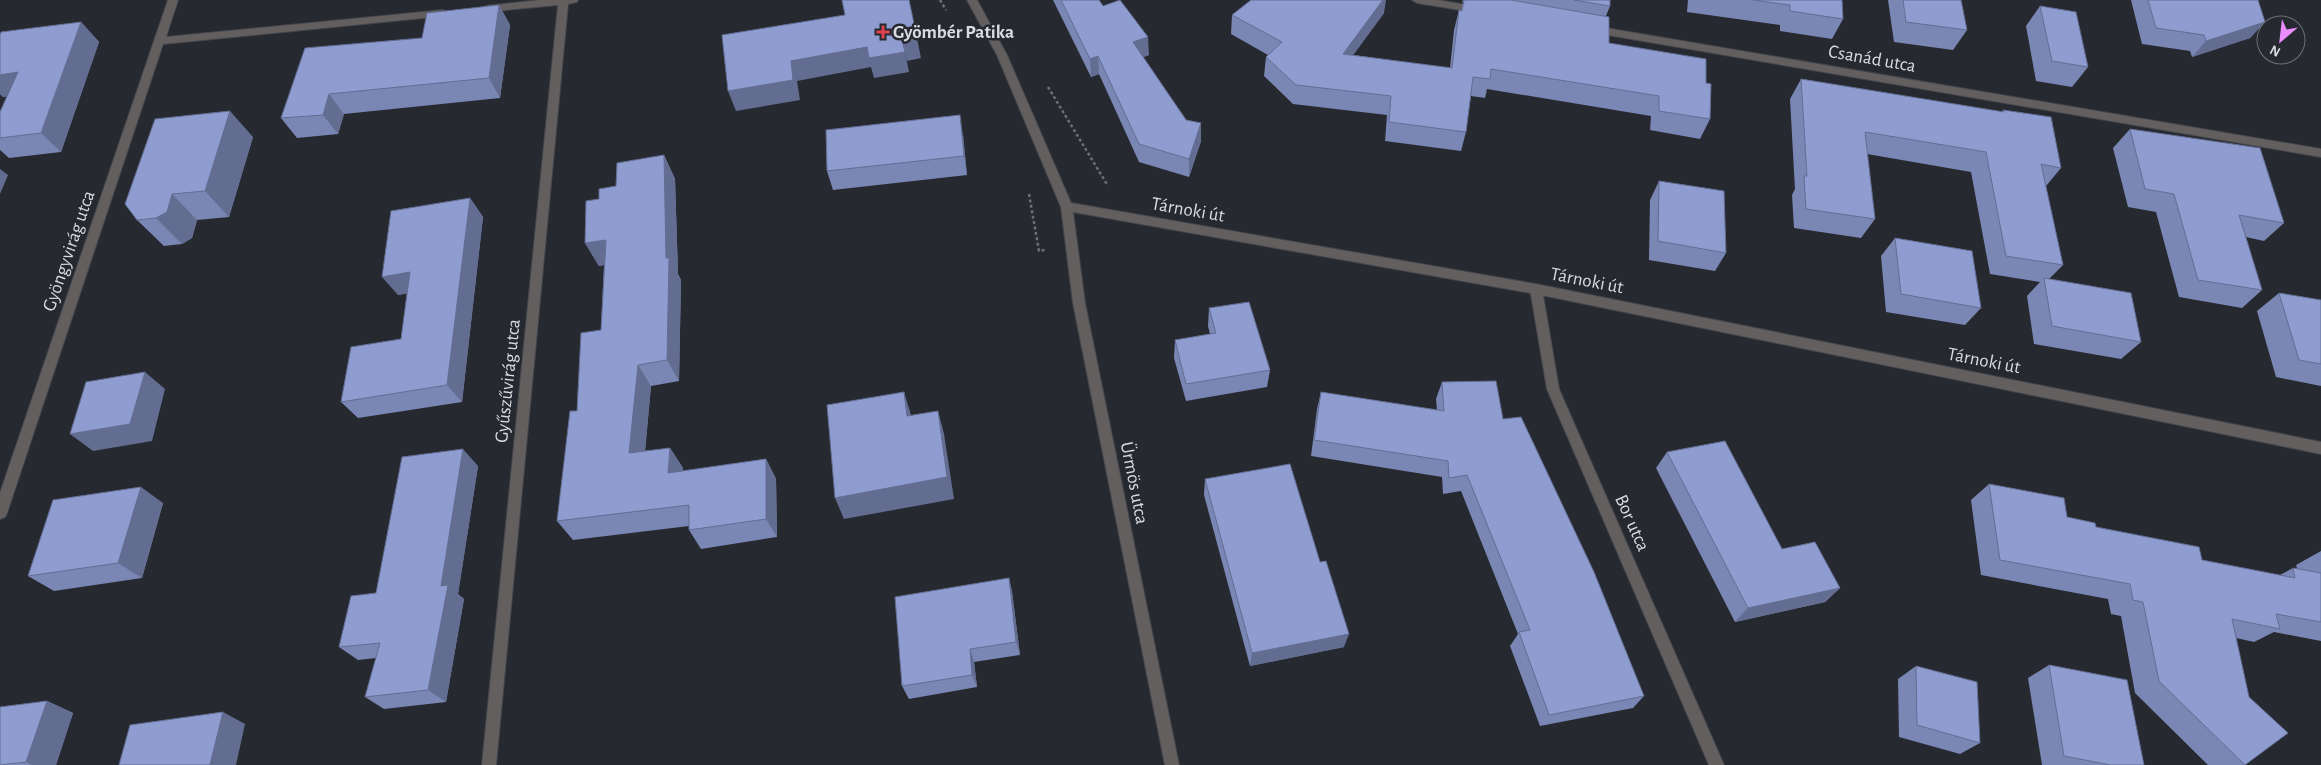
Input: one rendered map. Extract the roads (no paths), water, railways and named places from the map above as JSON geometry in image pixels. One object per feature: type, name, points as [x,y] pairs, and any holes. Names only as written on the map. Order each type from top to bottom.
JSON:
[{"type":"street","name":"Gyöngyvirág utca","points":[[0,513],[173,0]]},
{"type":"street","points":[[972,0],[1002,55],[1067,207]]},
{"type":"street","points":[[1417,0],[1486,12]]},
{"type":"street","points":[[475,10],[568,1]]},
{"type":"street","name":"Gyűszűvirág utca","points":[[490,765],[568,1]]},
{"type":"street","points":[[160,41],[455,12]]},
{"type":"street","name":"Csanád utca","points":[[1584,28],[2321,153]]},
{"type":"street","name":"Tárnoki út","points":[[1067,207],[1536,289],[2321,448]]},
{"type":"street","name":"Ürmös utca","points":[[1067,207],[1080,303],[1172,765]]},
{"type":"street","name":"Bor utca","points":[[1536,289],[1553,389],[1717,765]]},
{"type":"place","name":"Gyömbér Patika","points":[[883,32]]}]
